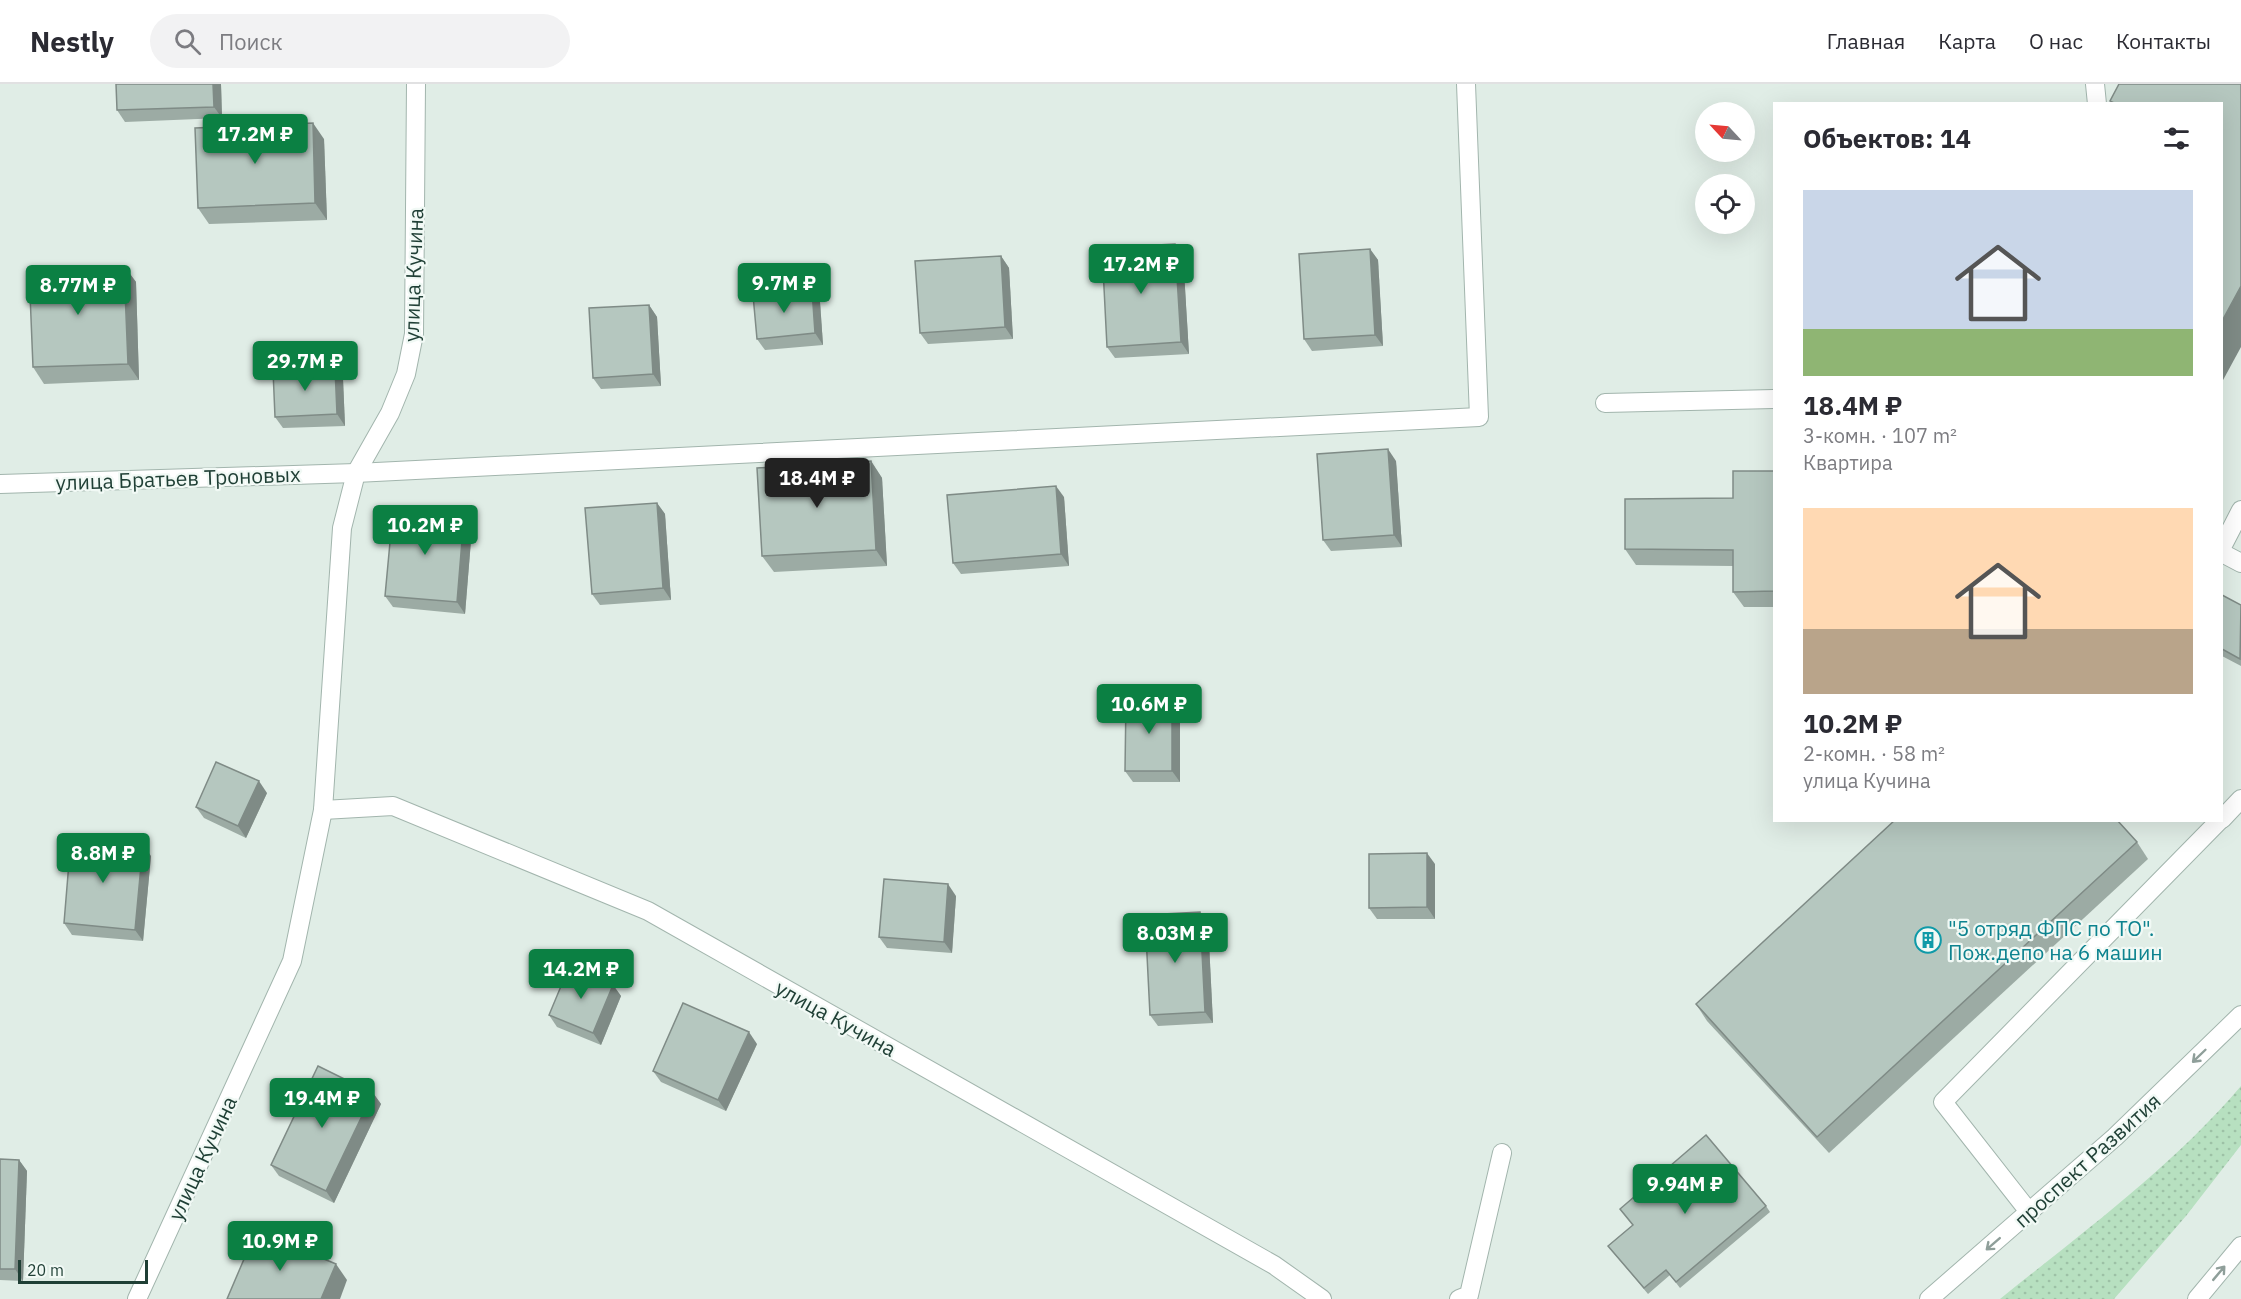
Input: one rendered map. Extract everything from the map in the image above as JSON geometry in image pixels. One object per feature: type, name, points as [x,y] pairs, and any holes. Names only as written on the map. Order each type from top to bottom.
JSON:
[{"type":"street","name":"улица Кучина","points":[[137,1299],[292,961],[323,810],[342,528],[356,473],[390,412],[406,374],[414,334],[416,84]]},
{"type":"street","name":"улица Братьев Троновых","points":[[0,484],[356,473],[1479,417],[1466,84]]},
{"type":"street","points":[[2094,84],[2097,102]]},
{"type":"street","points":[[1605,403],[1773,399]]},
{"type":"street","points":[[2223,545],[2241,510]]},
{"type":"street","points":[[2223,554],[2241,563]]},
{"type":"street","points":[[2223,818],[2241,799]]},
{"type":"street","name":"улица Кучина","points":[[323,810],[393,806],[648,912],[1274,1265],[1322,1299]]},
{"type":"street","points":[[2030,1213],[1943,1102],[2219,822]]},
{"type":"street","name":"проспект Развития","points":[[1929,1299],[2115,1137],[2241,1016]]},
{"type":"street","points":[[1459,1299],[1469,1295],[1502,1153]]},
{"type":"street","points":[[2197,1299],[2241,1246]]},
{"type":"green space","points":[[2241,1086],[2241,1145],[2186,1216],[2114,1299],[2000,1299],[2156,1172],[2214,1116]]},
{"type":"building","points":[[116,84],[213,84],[214,107],[117,110]]},
{"type":"building","points":[[2119,84],[2241,84],[2241,286],[2223,319],[2223,102],[2110,101]]},
{"type":"building","points":[[313,123],[315,203],[198,208],[195,128]]},
{"type":"building","points":[[1175,244],[1181,342],[1107,347],[1102,248]]},
{"type":"building","points":[[1370,249],[1375,335],[1304,339],[1299,254]]},
{"type":"building","points":[[1001,256],[1005,327],[920,333],[915,261]]},
{"type":"building","points":[[124,266],[128,364],[33,367],[29,269]]},
{"type":"building","points":[[812,290],[815,333],[757,339],[753,295]]},
{"type":"building","points":[[649,305],[653,374],[593,378],[589,308]]},
{"type":"building","points":[[335,368],[337,414],[275,417],[273,370]]},
{"type":"building","points":[[1388,449],[1394,535],[1323,540],[1317,454]]},
{"type":"building","points":[[871,461],[876,550],[762,556],[757,468]]},
{"type":"building","points":[[1733,471],[1773,471],[1773,591],[1733,592],[1733,550],[1625,549],[1625,499],[1733,498]]},
{"type":"building","points":[[1056,486],[1061,554],[953,563],[947,495]]},
{"type":"building","points":[[657,503],[663,588],[592,594],[585,508]]},
{"type":"building","points":[[393,510],[464,516],[457,602],[385,596]]},
{"type":"building","points":[[2223,596],[2241,605],[2240,659],[2223,650]]},
{"type":"building","points":[[1126,699],[1172,700],[1172,771],[1125,771]]},
{"type":"building","points":[[216,762],[259,781],[238,826],[196,807]]},
{"type":"building","name":"\"5 отряд ФПС по ТО\". Пож.депо на 6 машин","points":[[1893,822],[2119,822],[2137,842],[1817,1137],[1696,1004]]},
{"type":"building","points":[[71,838],[143,844],[135,930],[64,923]]},
{"type":"building","points":[[1427,853],[1427,907],[1369,908],[1369,854]]},
{"type":"building","points":[[884,879],[948,884],[944,942],[879,937]]},
{"type":"building","points":[[1200,912],[1205,1012],[1150,1015],[1145,915]]},
{"type":"building","points":[[569,967],[613,985],[593,1033],[549,1015]]},
{"type":"building","points":[[683,1003],[749,1032],[718,1100],[653,1071]]},
{"type":"building","points":[[318,1066],[373,1093],[326,1191],[271,1165]]},
{"type":"building","points":[[1706,1135],[1766,1206],[1676,1282],[1666,1270],[1644,1288],[1608,1246],[1633,1225],[1620,1209]]},
{"type":"building","points":[[0,1159],[19,1160],[15,1269],[0,1269]]},
{"type":"building","points":[[256,1231],[336,1264],[321,1299],[227,1299]]},
{"type":"place","name":"\"5 отряд ФПС по ТО\". Пож.депо на 6 машин","points":[[1928,940]]}]
